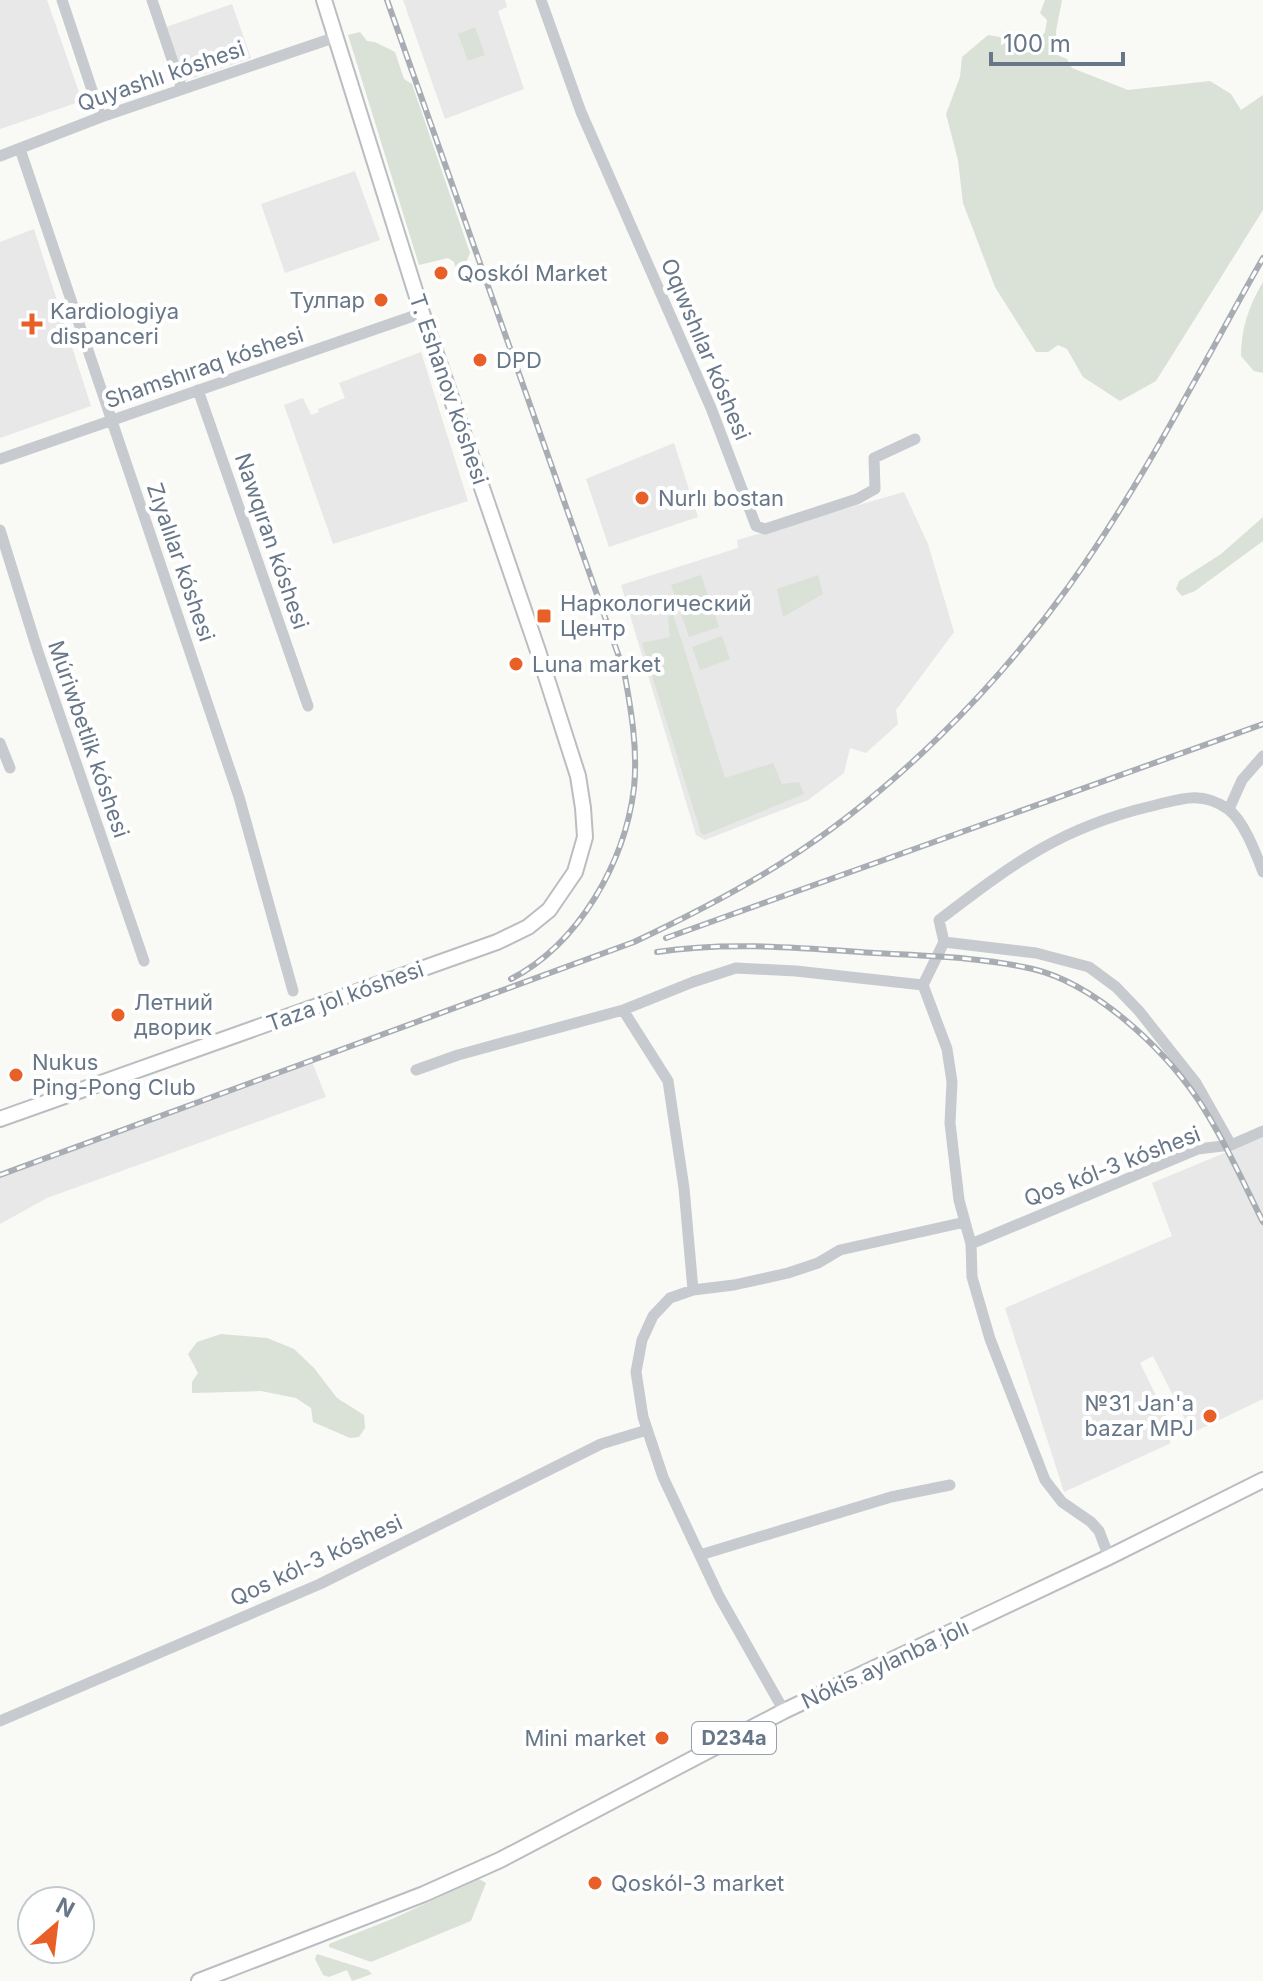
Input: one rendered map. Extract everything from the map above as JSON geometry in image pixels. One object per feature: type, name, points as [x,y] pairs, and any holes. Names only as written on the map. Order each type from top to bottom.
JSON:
[{"type":"main road","name":"T. Eshanov kóshesi","points":[[324,0],[422,313],[578,776]]},
{"type":"main road","name":"Taza jol kóshesi","points":[[0,1119],[483,947],[528,927],[549,910],[575,872],[585,837],[578,776]]},
{"type":"main road","name":"Nókis aylanba jolı","points":[[199,1981],[424,1894],[500,1860],[784,1711],[1109,1557],[1263,1480]]},
{"type":"street","points":[[62,0],[101,117]]},
{"type":"street","points":[[152,0],[182,89]]},
{"type":"street","name":"Oqıwshılar kóshesi","points":[[541,0],[581,112],[711,408],[756,526],[765,529],[857,499],[875,489],[874,458],[915,439]]},
{"type":"street","name":"Quyashlı kóshesi","points":[[0,156],[101,117],[336,37]]},
{"type":"street","name":"Zıyalılar kóshesi","points":[[20,149],[239,797],[293,991]]},
{"type":"street","name":"Shamshıraq kóshesi","points":[[0,459],[422,313]]},
{"type":"street","name":"Nawqıran kóshesi","points":[[198,390],[308,706]]},
{"type":"street","name":"Múriwbetlik kóshesi","points":[[0,530],[144,961]]},
{"type":"street","points":[[0,743],[10,768]]},
{"type":"street","points":[[1229,809],[1242,780],[1263,756]]},
{"type":"street","points":[[1109,1557],[1099,1531],[1062,1502],[1045,1480],[990,1339],[972,1277],[971,1244],[959,1200],[947,1049],[923,985],[944,942],[939,920],[1036,849],[1065,834],[1121,813],[1196,795],[1229,809],[1250,840],[1263,872]]},
{"type":"street","name":"Qos kól-3 kóshesi","points":[[944,942],[1036,953],[1089,967],[1116,987],[1139,1011],[1196,1083],[1231,1145],[1198,1149],[971,1244]]},
{"type":"street","points":[[416,1070],[458,1055],[623,1010],[736,968],[796,971],[923,985]]},
{"type":"street","points":[[623,1010],[668,1081],[684,1188],[693,1290]]},
{"type":"street","points":[[1231,1145],[1263,1131]]},
{"type":"street","points":[[784,1711],[719,1596],[663,1477],[643,1417],[636,1372],[642,1340],[653,1316],[670,1298],[693,1290],[788,1273],[818,1263],[840,1250],[965,1222]]},
{"type":"street","name":"Qos kól-3 kóshesi","points":[[0,1721],[320,1584],[601,1444],[647,1430]]},
{"type":"street","points":[[700,1555],[891,1497],[950,1485]]},
{"type":"shaded area","points":[[0,0],[47,0],[82,101],[0,129]]},
{"type":"shaded area","points":[[403,0],[505,0],[507,7],[498,11],[524,89],[445,119]]},
{"type":"shaded area","points":[[1045,0],[1062,0],[1055,54],[1067,59],[1072,68],[1128,90],[1210,81],[1231,94],[1241,110],[1263,95],[1263,210],[1156,381],[1120,401],[1083,377],[1067,349],[1058,345],[1048,352],[1036,352],[995,287],[963,203],[958,160],[946,114],[960,77],[962,57],[988,35],[1000,37],[1019,53],[1032,52],[1045,32],[1047,20],[1040,13]]},
{"type":"shaded area","points":[[232,4],[251,58],[185,81],[166,27]]},
{"type":"shaded area","points":[[475,27],[485,55],[468,61],[458,34]]},
{"type":"shaded area","points":[[360,32],[367,41],[395,52],[404,79],[412,84],[470,253],[463,270],[457,271],[454,262],[448,258],[419,265],[348,35]]},
{"type":"shaded area","points":[[355,171],[380,240],[285,273],[261,204]]},
{"type":"shaded area","name":"Kardiologiya dispanceri","points":[[34,229],[91,406],[0,438],[0,242]]},
{"type":"shaded area","points":[[1263,282],[1263,373],[1254,371],[1241,356],[1247,318]]},
{"type":"shaded area","points":[[421,352],[468,501],[333,544],[284,405],[303,398],[311,415],[319,412],[318,409],[345,398],[339,383]]},
{"type":"shaded area","name":"Nurlı bostan","points":[[674,443],[698,517],[609,547],[586,479]]},
{"type":"shaded area","points":[[904,492],[928,544],[954,632],[896,710],[898,724],[866,753],[850,748],[844,773],[808,800],[705,840],[696,835],[621,585],[738,548],[737,540]]},
{"type":"shaded area","points":[[1263,517],[1263,541],[1195,591],[1182,596],[1176,589],[1179,581],[1221,554]]},
{"type":"shaded area","points":[[701,575],[719,627],[689,637],[671,585]]},
{"type":"shaded area","points":[[818,575],[823,594],[783,617],[777,589]]},
{"type":"shaded area","points":[[673,614],[725,778],[773,763],[782,784],[799,782],[804,794],[704,835],[642,643],[670,637],[668,617]]},
{"type":"shaded area","points":[[722,636],[730,659],[700,670],[692,647]]},
{"type":"shaded area","points":[[312,1062],[326,1097],[47,1198],[0,1224],[0,1176]]},
{"type":"shaded area","points":[[1263,1137],[1263,1399],[1192,1433],[1153,1356],[1140,1363],[1173,1430],[1166,1434],[1171,1443],[1064,1492],[1005,1308],[1172,1236],[1152,1183]]},
{"type":"shaded area","points":[[221,1334],[267,1338],[294,1349],[314,1368],[337,1398],[364,1415],[365,1428],[359,1437],[350,1438],[313,1422],[311,1408],[296,1398],[261,1391],[192,1393],[192,1382],[198,1373],[188,1354],[197,1342]]},
{"type":"shaded area","points":[[479,1879],[486,1883],[471,1921],[371,1962],[329,1947],[329,1944]]},
{"type":"shaded area","points":[[317,1954],[372,1974],[352,1981],[347,1970],[329,1977],[323,1975],[315,1959]]},
{"type":"railway","points":[[387,0],[624,671],[631,714],[634,788],[621,844],[609,872],[595,898],[558,945],[511,979]]},
{"type":"railway","points":[[0,1175],[634,942],[747,884],[824,835],[902,772],[939,737],[1040,625],[1122,507],[1263,258]]},
{"type":"railway","points":[[666,938],[1263,724]]},
{"type":"railway","points":[[657,952],[766,946],[934,956],[1013,965],[1056,977],[1080,988],[1125,1020],[1182,1078],[1215,1128],[1263,1222]]},
{"type":"place","name":"Qoskól Market","points":[[441,273]]},
{"type":"place","name":"Тулпар","points":[[381,300]]},
{"type":"place","name":"Kardiologiya dispanceri","points":[[32,324]]},
{"type":"place","name":"DPD","points":[[480,360]]},
{"type":"place","name":"Nurlı bostan","points":[[642,498]]},
{"type":"place","name":"Наркологический Центр","points":[[544,616]]},
{"type":"place","name":"Luna market","points":[[516,664]]},
{"type":"place","name":"Летний дворик","points":[[118,1015]]},
{"type":"place","name":"Nukus Ping-Pong Club","points":[[16,1075]]},
{"type":"place","name":"№31 Jan'a bazar MPJ","points":[[1210,1416]]},
{"type":"place","name":"Mini market","points":[[662,1738]]},
{"type":"place","name":"Qoskól-3 market","points":[[595,1883]]}]
